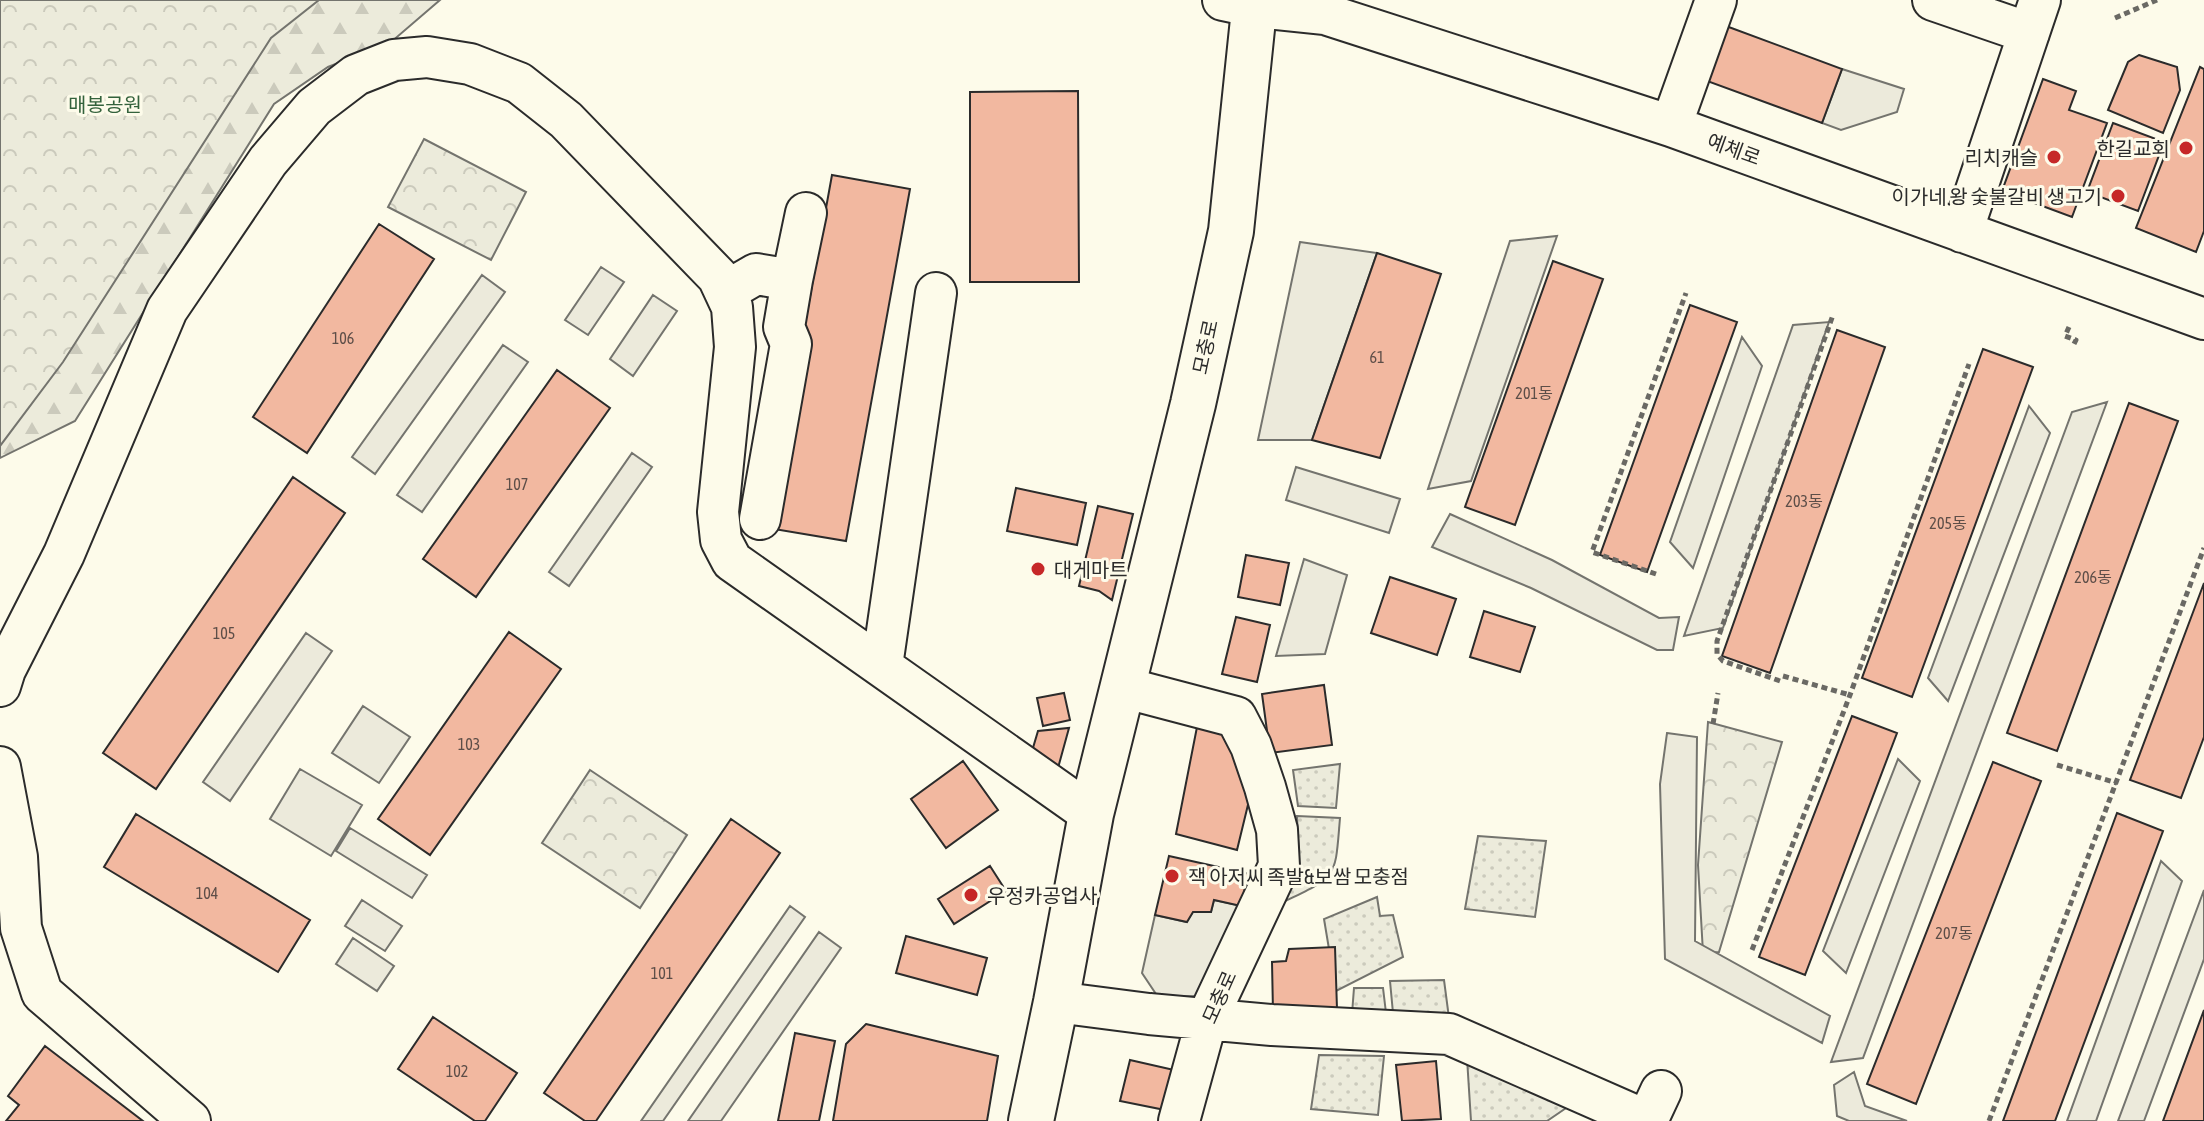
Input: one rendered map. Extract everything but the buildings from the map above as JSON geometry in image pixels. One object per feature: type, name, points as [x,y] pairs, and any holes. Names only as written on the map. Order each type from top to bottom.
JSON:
[{"type":"main road","name":"모충로","points":[[1031,1121],[1091,814],[1193,404],[1231,231],[1245,2]]},
{"type":"street","points":[[1671,126],[1716,0]]},
{"type":"street","points":[[1933,0],[2034,16],[1962,232]]},
{"type":"street","name":"예체로","points":[[1245,2],[1325,14],[1671,126],[2204,319]]},
{"type":"street","points":[[0,686],[5,670],[64,554],[167,310],[268,161],[314,107],[356,75],[394,60],[427,57],[470,64],[519,83],[566,120],[718,277],[732,307],[735,347],[718,512],[721,540],[732,561],[1091,814]]},
{"type":"street","points":[[760,519],[791,344],[784,327],[806,213]]},
{"type":"street","points":[[725,292],[756,274],[792,280]]},
{"type":"street","points":[[882,666],[936,293]]},
{"type":"street","name":"모충로","points":[[1122,687],[1236,717],[1251,746],[1277,830],[1279,866],[1207,1019],[1179,1121]]},
{"type":"street","points":[[0,767],[17,857],[11,942],[42,993],[190,1121]]},
{"type":"street","points":[[1056,1002],[1207,1019],[1449,1034],[1654,1106]]},
{"type":"path","points":[[2115,18],[2157,0]]},
{"type":"path","points":[[1656,574],[1592,552],[1686,293]]},
{"type":"path","points":[[1833,315],[1717,641],[1717,654],[1723,661],[1850,695]]},
{"type":"path","points":[[2069,327],[2065,336],[2076,340],[2073,346]]},
{"type":"path","points":[[1752,950],[1850,695],[1969,364]]},
{"type":"path","points":[[1989,1121],[2204,548]]},
{"type":"path","points":[[1713,724],[1718,693]]},
{"type":"path","points":[[2057,765],[2117,783]]},
{"type":"green space","name":"매봉공원","points":[[0,0],[440,0],[390,43],[328,67],[274,104],[75,421],[0,458]]},
{"type":"green space","name":"매봉공원","points":[[0,0],[319,0],[271,38],[63,362],[0,446]]},
{"type":"green space","points":[[424,139],[526,192],[491,260],[388,207]]},
{"type":"green space","points":[[1708,722],[1782,742],[1719,952],[1703,953],[1698,865]]},
{"type":"green space","points":[[1340,764],[1336,808],[1298,806],[1293,770]]},
{"type":"green space","points":[[590,770],[687,835],[640,908],[542,843]]},
{"type":"green space","points":[[1297,816],[1340,818],[1337,852],[1335,864],[1324,880],[1283,902],[1299,861]]},
{"type":"green space","points":[[1478,836],[1546,841],[1535,917],[1465,909]]},
{"type":"green space","points":[[1377,897],[1380,916],[1393,915],[1403,957],[1336,991],[1324,919]]},
{"type":"green space","points":[[1444,980],[1449,1018],[1393,1013],[1390,981]]},
{"type":"green space","points":[[1354,988],[1383,988],[1386,1013],[1352,1014]]},
{"type":"green space","points":[[1319,1055],[1384,1056],[1378,1115],[1311,1109]]},
{"type":"green space","points":[[1467,1058],[1572,1104],[1547,1121],[1471,1121]]},
{"type":"shaded area","points":[[1842,69],[1904,89],[1897,112],[1841,130],[1822,123]]},
{"type":"shaded area","points":[[1557,236],[1471,481],[1428,489],[1510,241]]},
{"type":"shaded area","points":[[1300,242],[1377,253],[1312,440],[1258,440]]},
{"type":"shaded area","points":[[601,267],[624,282],[588,335],[565,320]]},
{"type":"shaded area","points":[[482,275],[505,292],[375,474],[352,457]]},
{"type":"shaded area","points":[[653,295],[677,311],[633,376],[610,359]]},
{"type":"shaded area","points":[[1829,322],[1723,628],[1684,636],[1793,325]]},
{"type":"shaded area","points":[[1742,337],[1762,366],[1693,568],[1670,542]]},
{"type":"shaded area","points":[[503,345],[528,362],[422,512],[397,495]]},
{"type":"shaded area","points":[[2107,402],[1863,1058],[1831,1062],[2072,412]]},
{"type":"shaded area","points":[[2029,406],[2050,433],[1948,701],[1928,678]]},
{"type":"shaded area","points":[[632,453],[652,467],[569,586],[549,572]]},
{"type":"shaded area","points":[[1296,467],[1400,499],[1389,533],[1286,500]]},
{"type":"shaded area","points":[[1450,514],[1552,560],[1659,618],[1679,617],[1673,650],[1657,650],[1531,588],[1432,547]]},
{"type":"shaded area","points":[[1304,559],[1347,575],[1325,654],[1276,656]]},
{"type":"shaded area","points":[[306,633],[332,651],[230,801],[203,782]]},
{"type":"shaded area","points":[[363,706],[410,737],[379,783],[332,753]]},
{"type":"shaded area","points":[[1667,733],[1697,737],[1695,941],[1830,1016],[1822,1043],[1665,959],[1660,784]]},
{"type":"shaded area","points":[[1898,759],[1920,781],[1846,973],[1823,951]]},
{"type":"shaded area","points":[[300,769],[362,805],[331,856],[270,819]]},
{"type":"shaded area","points":[[350,828],[427,875],[412,898],[336,851]]},
{"type":"shaded area","points":[[2161,861],[2182,881],[2096,1121],[2067,1121]]},
{"type":"shaded area","points":[[2204,890],[2204,959],[2144,1121],[2118,1121]]},
{"type":"shaded area","points":[[362,900],[402,926],[385,951],[345,926]]},
{"type":"shaded area","points":[[1214,900],[1252,908],[1207,996],[1158,997],[1142,973],[1155,915],[1186,922],[1193,912],[1211,912]]},
{"type":"shaded area","points":[[790,906],[805,917],[663,1121],[641,1121]]},
{"type":"shaded area","points":[[819,932],[841,948],[721,1121],[688,1121]]},
{"type":"shaded area","points":[[353,938],[394,966],[377,991],[336,964]]},
{"type":"shaded area","points":[[1854,1072],[1865,1106],[1907,1121],[1849,1121],[1837,1116],[1834,1085]]},
{"type":"place","name":"한길교회","points":[[2186,148]]},
{"type":"place","name":"리치캐슬","points":[[2054,157]]},
{"type":"place","name":"이가네 왕 숯불갈비 생고기","points":[[2118,196]]},
{"type":"place","name":"대게마트","points":[[1038,569]]},
{"type":"place","name":"잭 아저씨 족발&보쌈 모충점","points":[[1172,876]]},
{"type":"place","name":"우정카공업사","points":[[971,895]]}]
